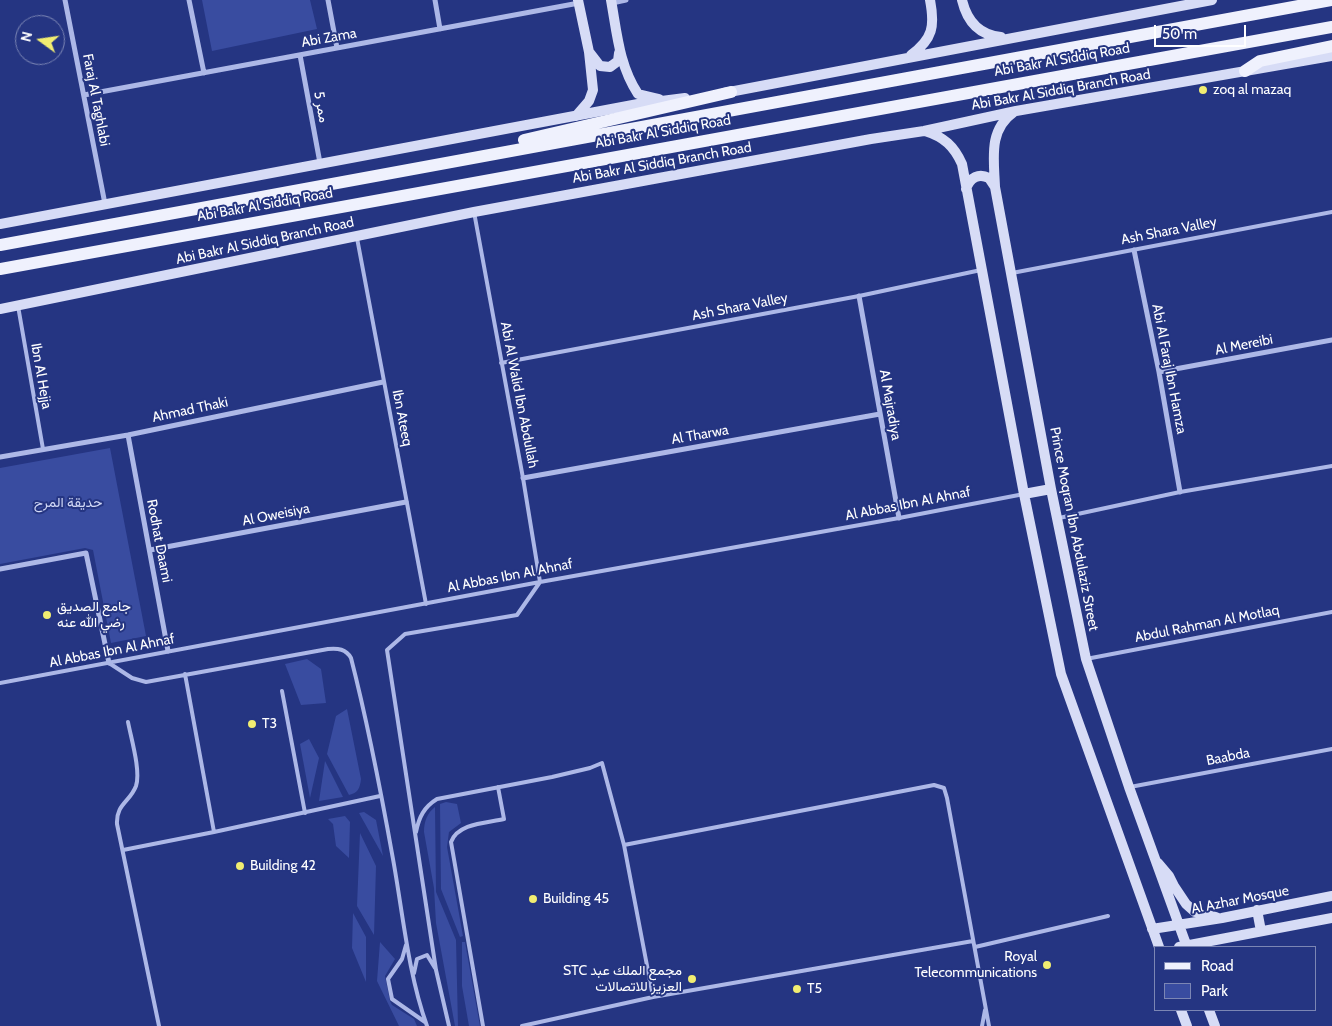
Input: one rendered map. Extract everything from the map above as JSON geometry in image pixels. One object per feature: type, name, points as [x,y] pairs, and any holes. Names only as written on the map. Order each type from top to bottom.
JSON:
[{"type":"main road","name":"Abi Bakr Al Siddiq Road","points":[[0,245],[1331,0]]},
{"type":"main road","name":"Abi Bakr Al Siddiq Road","points":[[0,269],[1332,27]]},
{"type":"main road","points":[[1245,71],[1260,61],[1332,46]]},
{"type":"main road","points":[[354,179],[731,92]]},
{"type":"street","name":"Faraj Al Taghlabi","points":[[65,0],[105,204]]},
{"type":"street","points":[[190,0],[204,73]]},
{"type":"street","points":[[328,0],[337,48]]},
{"type":"street","points":[[435,0],[440,29]]},
{"type":"street","points":[[626,0],[611,2],[620,50],[629,80],[638,94],[664,100]]},
{"type":"street","points":[[908,58],[929,38],[933,19],[930,0]]},
{"type":"street","points":[[962,0],[965,13],[975,27],[990,36],[1007,38]]},
{"type":"street","points":[[0,224],[664,100],[731,92],[1193,2],[1212,0]]},
{"type":"street","name":"Abi Zama","points":[[84,95],[578,2]]},
{"type":"street","points":[[576,116],[589,100],[593,90],[589,52],[578,2]]},
{"type":"street","points":[[589,52],[600,66],[610,67],[618,62],[620,50]]},
{"type":"street","name":"ممر 5","points":[[300,55],[320,163]]},
{"type":"street","name":"Abi Bakr Al Siddiq Branch Road","points":[[0,309],[474,212],[924,130],[1016,111],[1332,56]]},
{"type":"street","name":"Prince Moqran Ibn Abdulaziz Street","points":[[1016,111],[1003,122],[995,137],[993,146],[995,187],[1051,489],[1086,659],[1184,946]]},
{"type":"street","points":[[924,130],[938,135],[949,143],[957,153],[962,164],[1024,494],[1061,674],[1159,946]]},
{"type":"street","points":[[966,188],[970,180],[980,176],[990,178],[995,187]]},
{"type":"street","name":"Abi Al Faraj Ibn Hamza","points":[[1134,250],[1159,372],[1180,492]]},
{"type":"street","name":"Al Majradiya","points":[[859,296],[899,518]]},
{"type":"street","name":"Al Mereibi","points":[[1159,372],[1332,340]]},
{"type":"street","name":"Ahmad Thaki","points":[[0,457],[128,435],[384,382]]},
{"type":"street","name":"Al Tharwa","points":[[523,478],[880,414]]},
{"type":"street","name":"Rodhat Daami","points":[[128,435],[168,651]]},
{"type":"street","points":[[1024,494],[1051,489]]},
{"type":"street","name":"Al Oweisiya","points":[[150,550],[406,502]]},
{"type":"street","points":[[0,569],[86,552],[109,663]]},
{"type":"street","points":[[1154,858],[1169,876],[1186,904],[1195,912],[1222,918]]},
{"type":"street","name":"Al Azhar Mosque","points":[[1152,929],[1222,918],[1332,896]]},
{"type":"street","points":[[1257,910],[1261,931]]},
{"type":"street","points":[[1184,946],[1332,918]]},
{"type":"street","points":[[1181,1011],[1187,1026]]},
{"type":"street","points":[[1209,1011],[1215,1026]]},
{"type":"lane","name":"Abi Al Walid Ibn Abdullah","points":[[474,212],[523,478],[540,582]]},
{"type":"lane","name":"Ash Shara Valley","points":[[1011,273],[1332,212]]},
{"type":"lane","name":"Ibn Ateeq","points":[[357,236],[426,604]]},
{"type":"lane","name":"Ash Shara Valley","points":[[501,363],[859,296],[981,270]]},
{"type":"lane","name":"Ibn Al Hejja","points":[[18,306],[43,449]]},
{"type":"lane","points":[[1058,518],[1180,492],[1332,466]]},
{"type":"lane","name":"Al Abbas Ibn Al Ahnaf","points":[[0,683],[1024,494]]},
{"type":"lane","points":[[449,1026],[436,970],[387,650],[405,634],[517,615],[540,582]]},
{"type":"lane","name":"Abdul Rahman Al Motlaq","points":[[1086,659],[1332,612]]},
{"type":"lane","points":[[109,663],[132,678],[146,682],[328,649],[337,648],[348,652],[362,701],[413,977],[426,1024]]},
{"type":"lane","points":[[184,674],[214,832]]},
{"type":"lane","points":[[282,691],[304,813]]},
{"type":"lane","points":[[128,722],[137,775],[136,785],[131,795],[119,809],[117,816],[159,1026]]},
{"type":"lane","name":"Baabda","points":[[1129,787],[1332,749]]},
{"type":"lane","points":[[416,836],[423,811],[437,799],[590,768],[602,763],[624,845],[653,997]]},
{"type":"lane","points":[[624,845],[934,785],[944,788],[989,1026]]},
{"type":"lane","points":[[483,1026],[451,842],[454,835],[465,828],[504,819],[498,787]]},
{"type":"lane","points":[[123,850],[380,796]]},
{"type":"lane","points":[[975,947],[1108,916]]},
{"type":"lane","points":[[522,1026],[653,997],[974,940]]},
{"type":"lane","points":[[407,943],[402,959],[388,979],[392,1000],[426,1024]]},
{"type":"lane","points":[[413,977],[417,959],[427,955],[436,970]]},
{"type":"lane","points":[[982,1026],[985,1008]]},
{"type":"green space","points":[[202,0],[310,0],[317,29],[212,51]]},
{"type":"green space","name":"حديقة المرح","points":[[110,448],[146,636],[111,643],[93,550],[85,548],[0,564],[0,468]]},
{"type":"green space","points":[[307,659],[321,669],[326,703],[301,705],[285,664]]},
{"type":"green space","points":[[347,709],[361,779],[358,790],[349,795],[327,754],[336,716]]},
{"type":"green space","points":[[309,739],[319,758],[310,798],[300,744]]},
{"type":"green space","points":[[325,761],[343,797],[319,801]]},
{"type":"green space","points":[[446,802],[457,804],[461,823],[449,832],[447,847],[463,936],[460,937],[441,889],[440,804]]},
{"type":"green space","points":[[435,807],[436,892],[456,940],[458,1026],[455,1026],[436,923],[434,888],[424,832],[427,818]]},
{"type":"green space","points":[[364,812],[376,820],[383,856],[359,813]]},
{"type":"green space","points":[[345,816],[350,822],[349,858],[336,846],[333,824],[328,819]]},
{"type":"green space","points":[[360,833],[376,866],[374,935],[357,906]]},
{"type":"green space","points":[[353,913],[366,937],[366,982],[352,948]]},
{"type":"green space","points":[[380,942],[395,959],[385,976],[390,1001],[392,1005],[414,1019],[417,1026],[399,1026],[377,981]]},
{"type":"green space","points":[[462,942],[465,942],[480,1026],[469,1026],[462,986]]},
{"type":"place","name":"zoq al mazaq","points":[[1203,90]]},
{"type":"place","name":"جامع الصديق رضي الله عنه","points":[[47,615]]},
{"type":"place","name":"T3","points":[[252,724]]},
{"type":"place","name":"Building 42","points":[[240,866]]},
{"type":"place","name":"Building 45","points":[[533,899]]},
{"type":"place","name":"Royal Telecommunications","points":[[1047,965]]},
{"type":"place","name":"STC مجمع الملك عبد العزيز للاتصالات","points":[[692,979]]},
{"type":"place","name":"T5","points":[[797,989]]}]
